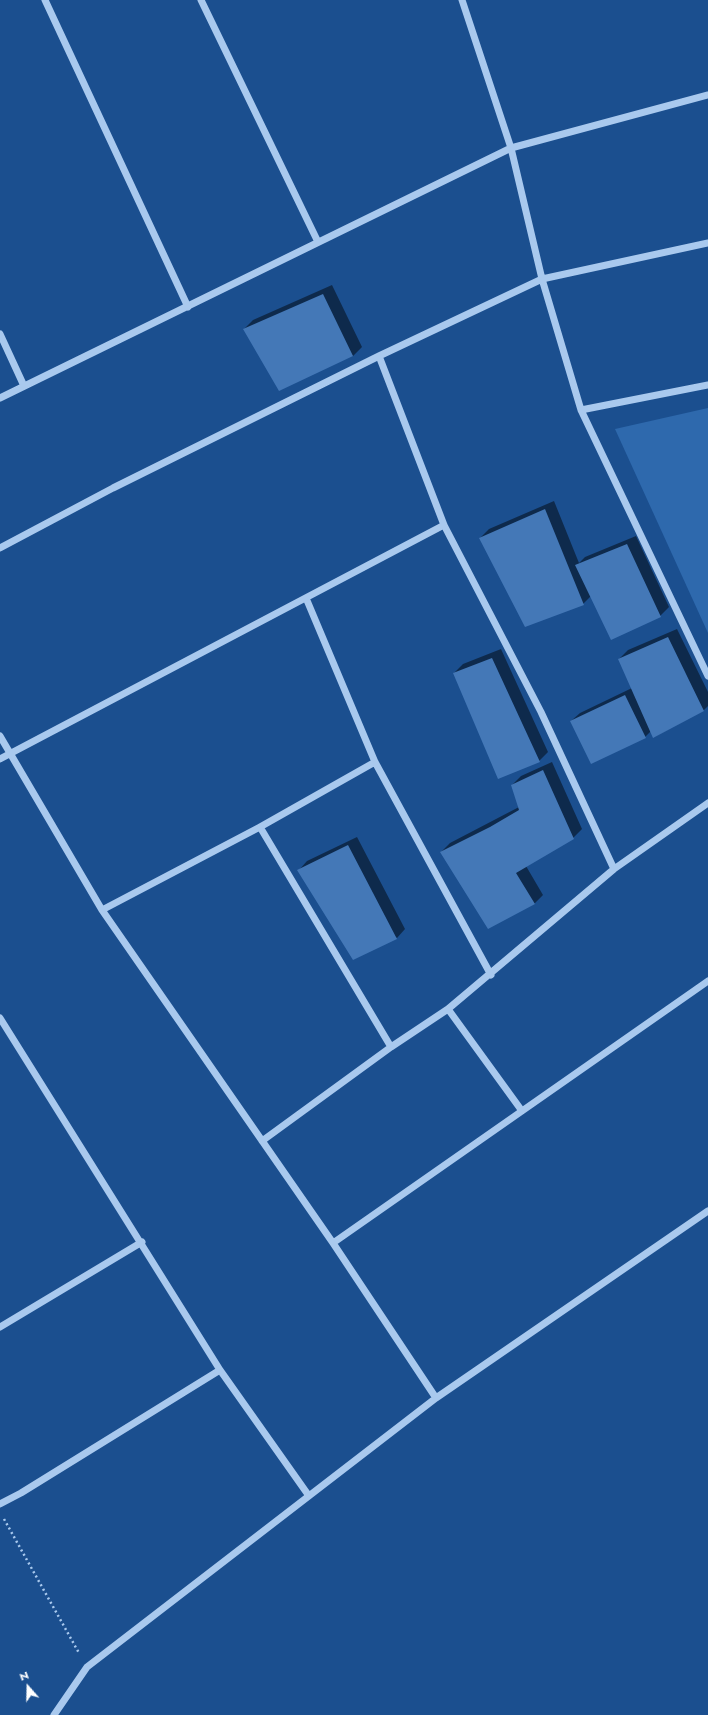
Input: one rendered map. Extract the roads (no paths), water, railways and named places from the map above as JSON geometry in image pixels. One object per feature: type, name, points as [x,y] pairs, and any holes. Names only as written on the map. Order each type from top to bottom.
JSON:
[{"type":"street","points":[[45,0],[188,307]]},
{"type":"street","points":[[201,0],[318,242]]},
{"type":"street","points":[[462,0],[511,148],[542,280],[581,410],[708,676]]},
{"type":"street","points":[[0,398],[511,148],[708,95]]},
{"type":"street","points":[[0,548],[113,488],[379,356],[542,280],[708,243]]},
{"type":"street","points":[[0,334],[24,386]]},
{"type":"street","points":[[379,356],[444,525],[541,712],[614,869]]},
{"type":"street","points":[[581,410],[708,385]]},
{"type":"street","points":[[0,759],[444,525]]},
{"type":"street","points":[[306,598],[375,762],[491,974]]},
{"type":"street","points":[[0,736],[102,910],[333,1243],[436,1398]]},
{"type":"street","points":[[102,910],[260,827],[375,762]]},
{"type":"street","points":[[262,1141],[391,1047],[448,1009],[614,869],[708,803]]},
{"type":"street","points":[[260,827],[391,1047]]},
{"type":"street","points":[[333,1243],[708,981]]},
{"type":"street","points":[[448,1009],[522,1110]]},
{"type":"street","points":[[0,1018],[142,1242],[220,1370],[310,1496]]},
{"type":"street","points":[[54,1715],[87,1667],[436,1398],[708,1211]]},
{"type":"street","points":[[0,1327],[142,1242]]},
{"type":"street","points":[[0,1504],[21,1493],[220,1370]]}]
